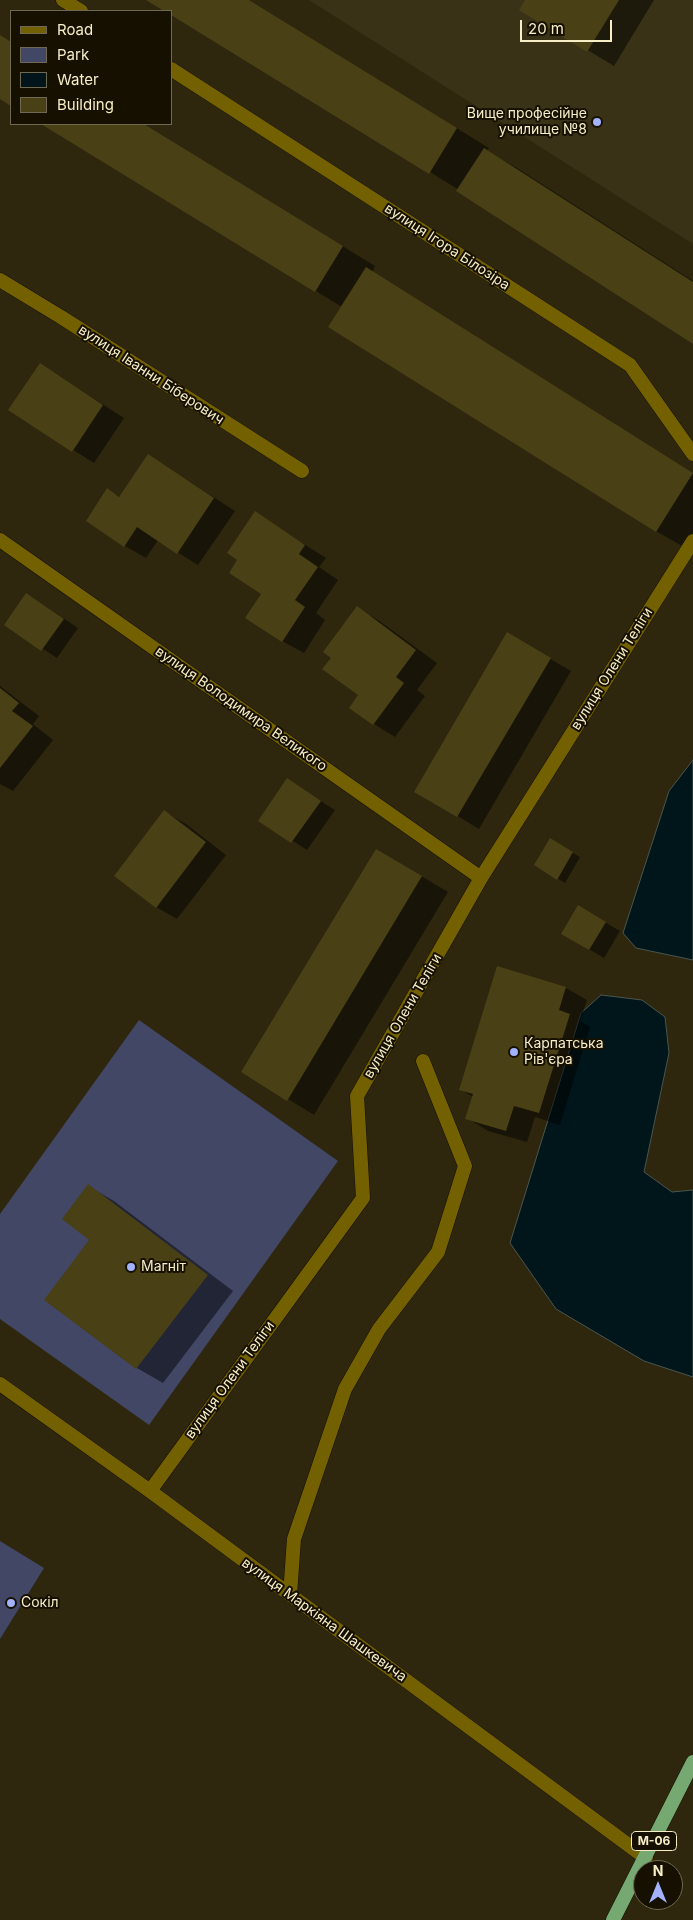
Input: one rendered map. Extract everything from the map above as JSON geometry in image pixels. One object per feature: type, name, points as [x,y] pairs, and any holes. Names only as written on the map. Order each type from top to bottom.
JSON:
[{"type":"highway","name":"М-06","points":[[613,1920],[693,1762]]},
{"type":"street","points":[[63,0],[79,10]]},
{"type":"street","name":"вулиця Ігора Білозіра","points":[[172,71],[630,365],[693,454]]},
{"type":"street","name":"вулиця Іванни Біберович","points":[[0,280],[302,471]]},
{"type":"street","name":"вулиця Володимира Великого","points":[[0,540],[481,878]]},
{"type":"street","name":"вулиця Олени Теліги","points":[[150,1491],[363,1198],[357,1096],[481,878],[693,541]]},
{"type":"street","points":[[290,1595],[294,1540],[345,1389],[379,1329],[438,1252],[465,1166],[423,1061]]},
{"type":"street","name":"вулиця Маркіяна Шашкевича","points":[[0,1384],[150,1491],[646,1858]]},
{"type":"shaded area","name":"Вище професійне училище №8","points":[[309,0],[693,0],[693,244]]},
{"type":"green space","name":"Магніт","points":[[139,1020],[338,1161],[149,1425],[0,1319],[0,1214]]},
{"type":"green space","name":"Сокіл","points":[[0,1541],[44,1568],[0,1639]]},
{"type":"water","points":[[693,760],[693,960],[636,948],[623,933],[669,791]]},
{"type":"water","points":[[601,995],[642,1000],[665,1017],[669,1053],[644,1172],[672,1192],[693,1190],[693,1377],[644,1361],[556,1309],[510,1243],[581,1013]]},
{"type":"building","points":[[146,0],[249,0],[457,128],[429,174],[172,16],[172,10],[162,10]]},
{"type":"building","points":[[525,0],[619,0],[587,52],[519,10]]},
{"type":"building","points":[[0,35],[10,41],[10,105],[0,99]]},
{"type":"building","points":[[43,125],[146,125],[343,246],[315,292]]},
{"type":"building","points":[[484,148],[693,282],[693,344],[456,191]]},
{"type":"building","points":[[366,267],[693,473],[656,532],[328,327]]},
{"type":"building","points":[[40,363],[103,405],[72,452],[8,410]]},
{"type":"building","points":[[148,454],[214,498],[177,554],[137,527],[124,547],[86,521],[107,488],[119,497]]},
{"type":"building","points":[[255,511],[305,545],[299,554],[318,567],[295,600],[305,607],[282,642],[245,618],[261,594],[229,573],[237,560],[227,553]]},
{"type":"building","points":[[26,593],[64,619],[41,651],[4,625]]},
{"type":"building","points":[[357,606],[416,650],[396,677],[404,683],[373,725],[349,708],[358,695],[322,669],[331,658],[323,652]]},
{"type":"building","points":[[507,632],[551,658],[457,817],[414,792]]},
{"type":"building","points":[[0,688],[19,703],[12,711],[33,726],[0,768]]},
{"type":"building","points":[[287,778],[321,801],[291,843],[258,821]]},
{"type":"building","points":[[164,810],[206,842],[156,908],[114,876]]},
{"type":"building","points":[[550,838],[573,852],[557,880],[534,865]]},
{"type":"building","points":[[376,849],[422,876],[287,1101],[241,1072]]},
{"type":"building","points":[[578,905],[606,922],[589,950],[561,934]]},
{"type":"building","name":"Карпатська Рів'єра","points":[[497,966],[566,987],[559,1010],[570,1014],[539,1113],[514,1106],[506,1131],[465,1119],[473,1094],[459,1090]]},
{"type":"building","points":[[88,1184],[208,1275],[136,1369],[44,1300],[89,1240],[62,1219]]},
{"type":"place","name":"Вище професійне училище №8","points":[[597,122]]},
{"type":"place","name":"Карпатська Рів'єра","points":[[514,1052]]},
{"type":"place","name":"Магніт","points":[[131,1267]]},
{"type":"place","name":"Сокіл","points":[[11,1603]]}]
